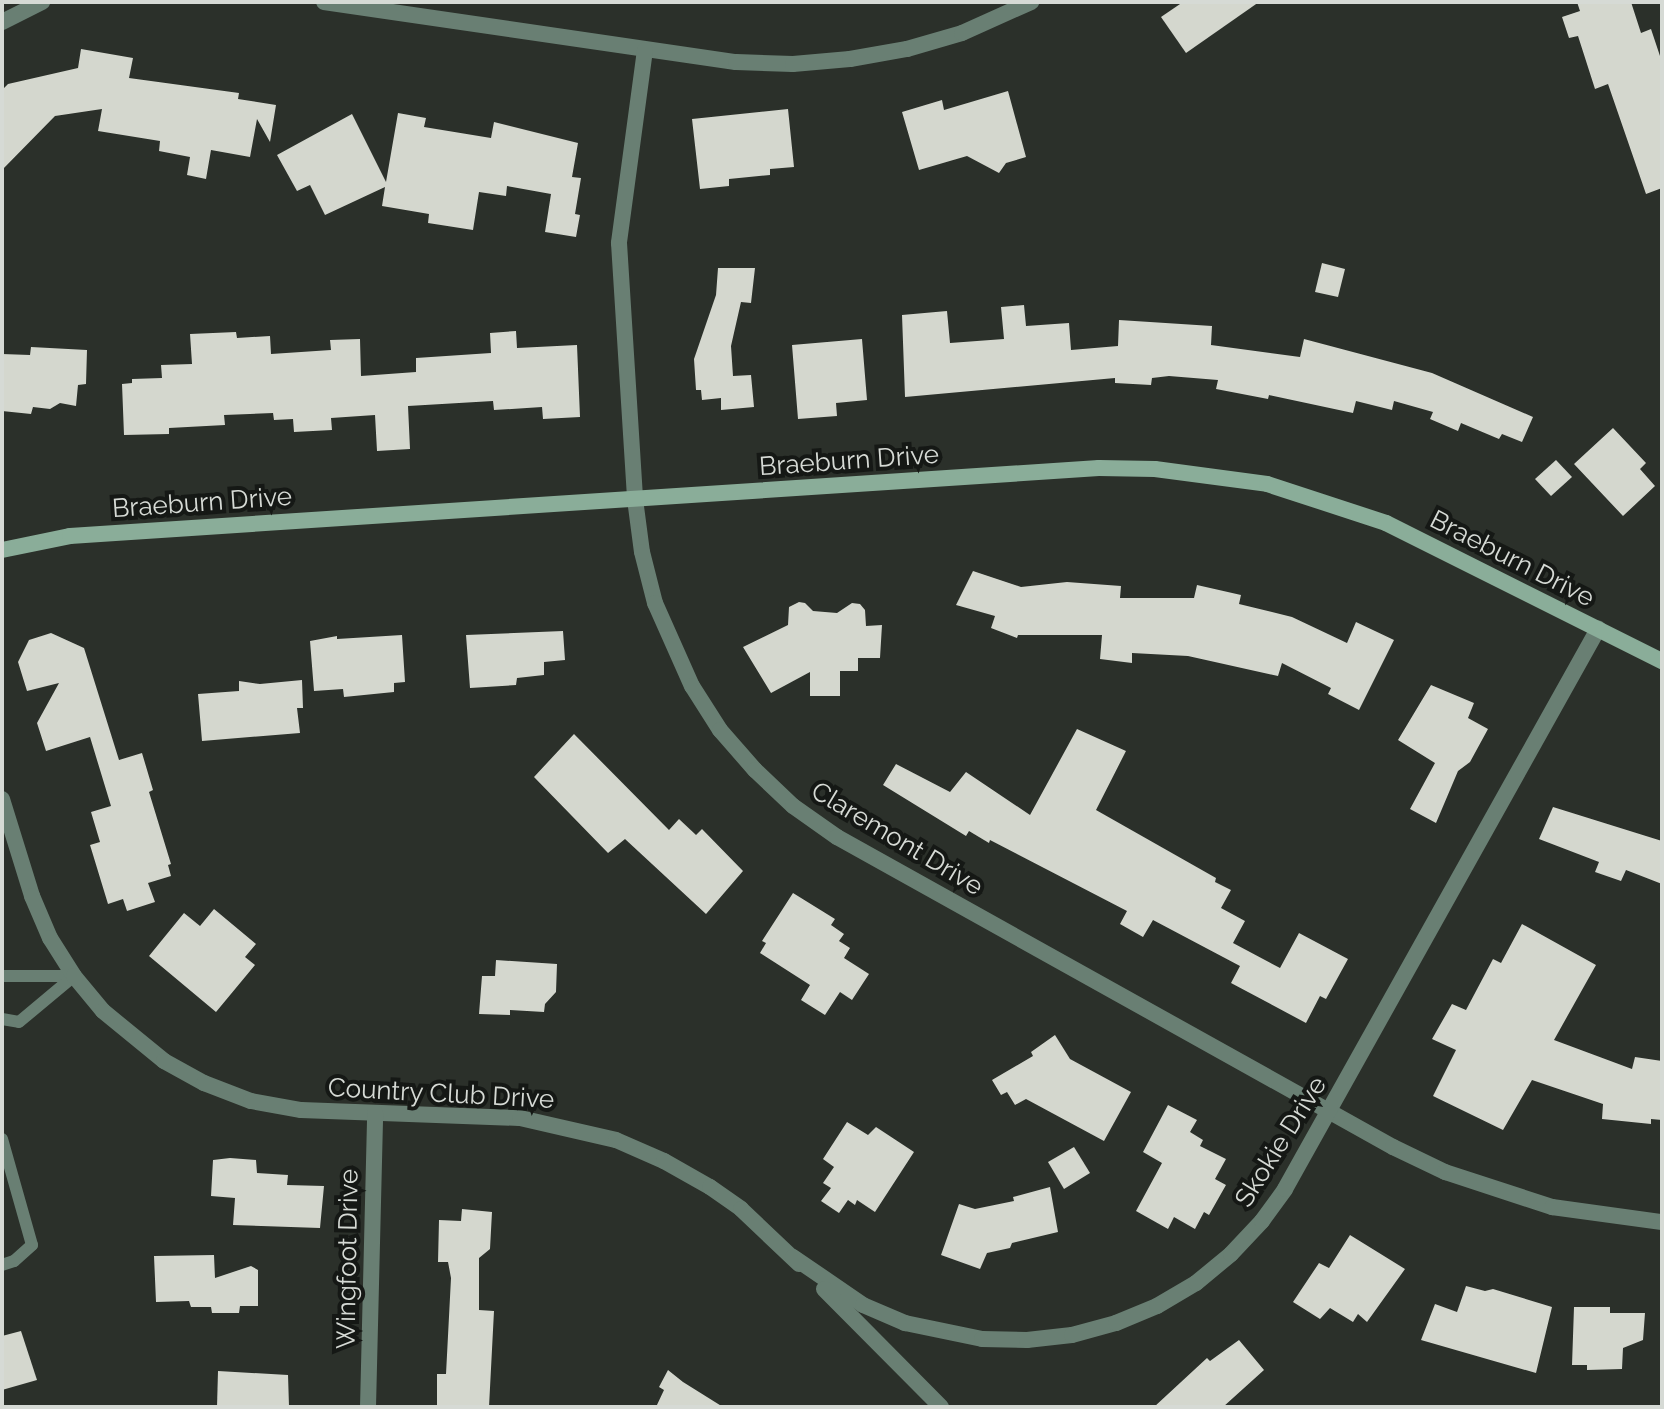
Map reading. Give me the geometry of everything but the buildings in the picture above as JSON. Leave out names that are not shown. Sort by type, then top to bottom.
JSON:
[{"type":"street","points":[[2,22],[42,2]]},
{"type":"street","points":[[324,2],[645,50],[736,62],[793,64],[850,59],[907,49],[962,33],[1031,2]]},
{"type":"street","name":"Claremont Drive","points":[[645,50],[619,243],[635,499],[642,552],[655,603],[692,686],[720,730],[755,770],[793,806],[837,837],[1329,1112],[1445,1172],[1498,1192],[1607,1218],[1662,1222]]},
{"type":"street","name":"Braeburn Drive","points":[[2,550],[70,536],[1099,468],[1212,474],[1322,499],[1386,523],[1662,661]]},
{"type":"street","name":"Skokie Drive","points":[[793,1257],[863,1305],[943,1333],[1027,1340],[1072,1335],[1116,1323],[1157,1306],[1196,1283],[1231,1254],[1262,1221],[1285,1189],[1598,629]]},
{"type":"street","name":"Country Club Drive","points":[[2,799],[32,896],[50,938],[74,976],[103,1011],[136,1042],[204,1083],[251,1101],[301,1110],[520,1118],[616,1140],[664,1161],[710,1187],[793,1257],[941,1407]]},
{"type":"street","name":"Wingfoot Drive","points":[[368,1407],[375,1113]]},
{"type":"lane","points":[[2,976],[74,976]]},
{"type":"lane","points":[[2,1019],[19,1022],[74,976]]},
{"type":"lane","points":[[2,1139],[32,1245],[14,1261],[2,1265]]}]
